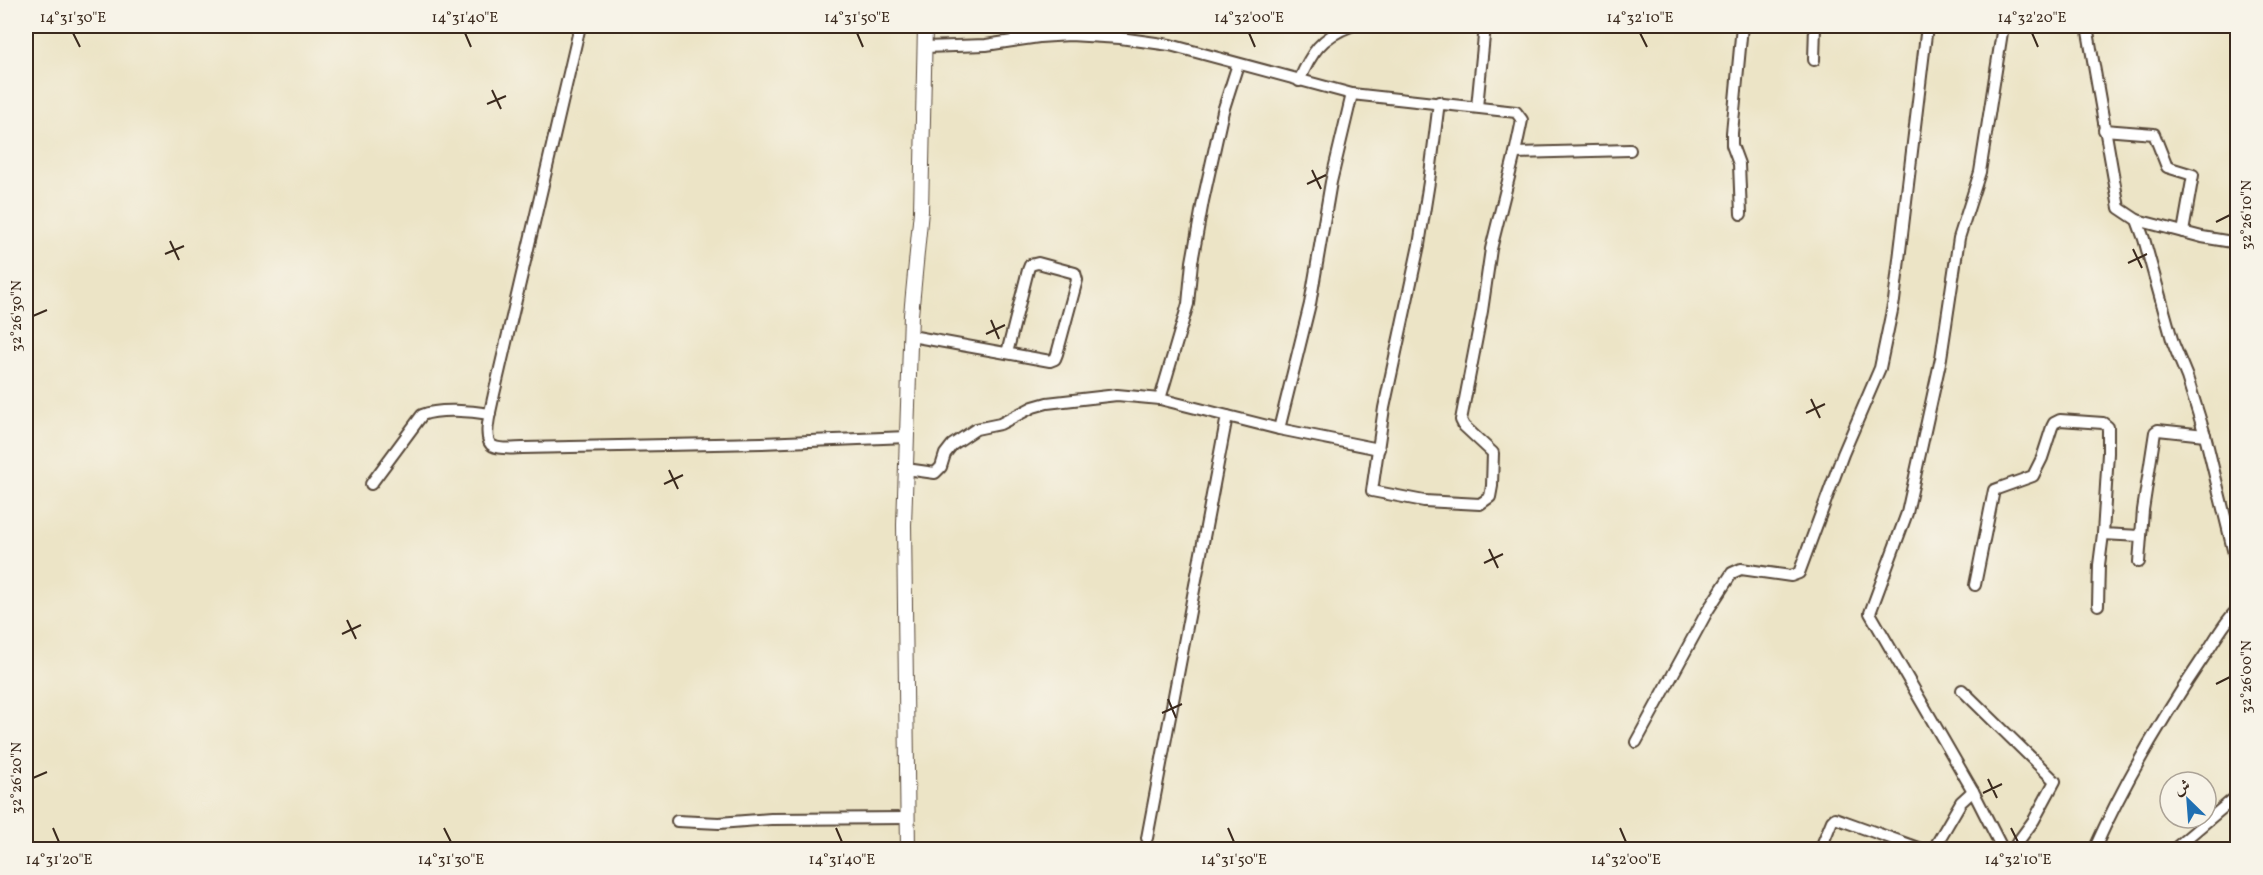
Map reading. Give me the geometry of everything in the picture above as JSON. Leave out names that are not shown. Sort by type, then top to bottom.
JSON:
[{"type":"street","points":[[580,26],[490,414],[487,435],[490,444],[494,447],[750,444],[907,437]]},
{"type":"street","points":[[908,849],[905,677],[906,469],[910,336],[921,211],[925,26]]},
{"type":"street","points":[[1299,81],[1308,58],[1316,48],[1341,29],[1351,26]]},
{"type":"street","points":[[1478,107],[1485,26]]},
{"type":"street","points":[[1741,214],[1739,164],[1732,145],[1742,26]]},
{"type":"street","points":[[1814,60],[1815,26]]},
{"type":"street","points":[[1636,742],[1708,609],[1732,573],[1741,569],[1791,576],[1799,573],[1843,454],[1880,368],[1894,301],[1927,26]]},
{"type":"street","points":[[2003,26],[1980,172],[1959,238],[1941,358],[1909,502],[1892,557],[1870,613],[1973,791],[2003,849]]},
{"type":"street","points":[[2087,26],[2119,209],[2137,220],[2238,243]]},
{"type":"street","points":[[924,47],[986,45],[1039,37],[1120,38],[1170,45],[1352,94],[1439,102],[1516,111],[1521,116],[1515,153],[1491,249],[1482,311],[1461,420],[1464,426],[1493,453],[1490,497],[1480,504],[1424,501],[1372,491],[1384,408],[1419,245],[1439,102]]},
{"type":"street","points":[[1160,399],[1188,304],[1192,262],[1203,201],[1223,111],[1238,64]]},
{"type":"street","points":[[1279,429],[1310,304],[1331,182],[1352,94]]},
{"type":"street","points":[[2104,130],[2154,134],[2167,167],[2193,175],[2183,232]]},
{"type":"street","points":[[1515,153],[1630,150]]},
{"type":"street","points":[[2137,220],[2173,343],[2205,435],[2238,570]]},
{"type":"street","points":[[910,336],[1007,354],[1050,361],[1055,359],[1077,280],[1076,273],[1038,263],[1030,265],[1007,354]]},
{"type":"street","points":[[906,469],[935,473],[941,467],[945,454],[952,445],[968,432],[1000,424],[1033,407],[1047,403],[1117,395],[1160,399],[1279,429],[1379,449]]},
{"type":"street","points":[[371,484],[422,415],[431,412],[490,414]]},
{"type":"street","points":[[1147,838],[1227,416]]},
{"type":"street","points":[[1975,585],[1994,490],[2033,476],[2054,423],[2060,420],[2103,423],[2108,426],[2108,453],[2098,605]]},
{"type":"street","points":[[2139,562],[2140,536],[2155,432],[2158,430],[2205,435]]},
{"type":"street","points":[[2103,534],[2140,536]]},
{"type":"street","points":[[2094,849],[2124,789],[2169,712],[2194,671],[2238,609]]},
{"type":"street","points":[[1962,690],[2055,781],[2034,820],[2012,849]]},
{"type":"street","points":[[1933,849],[1960,802],[1973,791]]},
{"type":"street","points":[[2173,849],[2238,795]]},
{"type":"street","points":[[677,821],[719,823],[771,819],[908,818]]},
{"type":"street","points":[[1820,849],[1835,818],[1924,849]]}]
